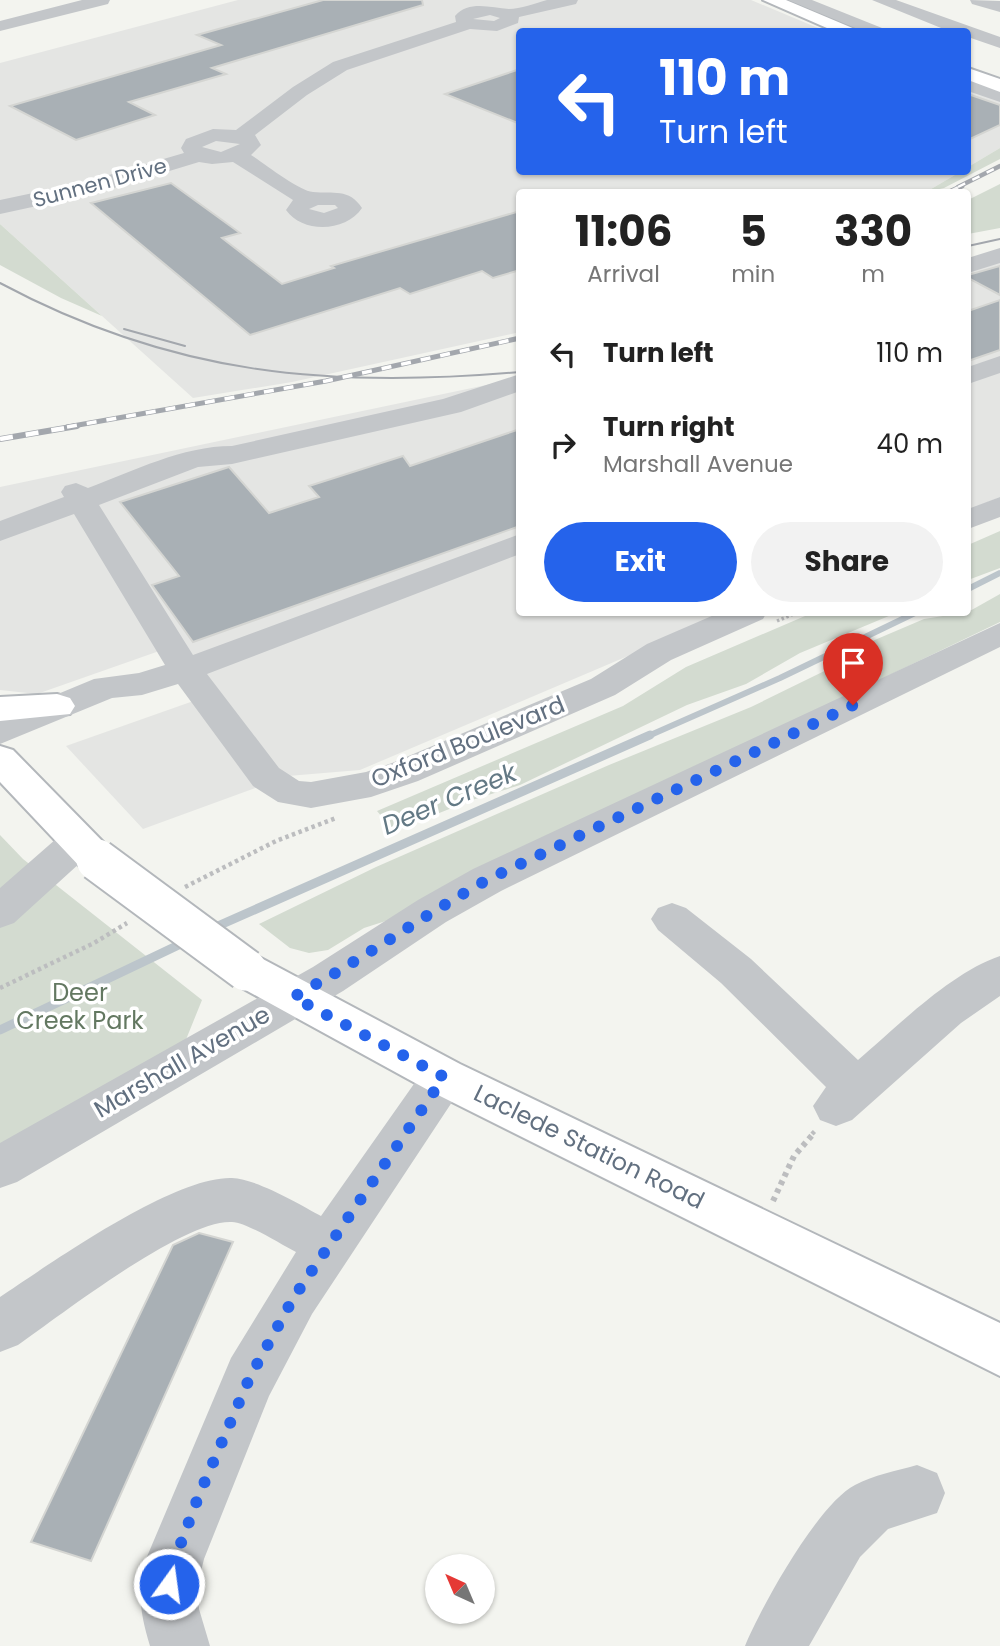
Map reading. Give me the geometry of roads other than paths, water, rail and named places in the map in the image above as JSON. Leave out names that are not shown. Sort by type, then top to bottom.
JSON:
[{"type":"main road","points":[[771,0],[843,28]]},
{"type":"main road","points":[[971,75],[1000,86]]},
{"type":"main road","points":[[0,709],[57,706]]},
{"type":"main road","name":"Laclede Station Road","points":[[0,760],[88,851],[246,970],[444,1077],[1000,1350]]},
{"type":"street","points":[[0,26],[102,0]]},
{"type":"street","points":[[505,19],[570,0]]},
{"type":"street","points":[[796,0],[872,28]]},
{"type":"street","points":[[880,0],[958,28]]},
{"type":"street","points":[[978,0],[1000,7]]},
{"type":"street","points":[[308,200],[238,146],[300,91],[340,66],[470,24],[463,17],[474,12],[495,10],[516,28]]},
{"type":"street","points":[[809,15],[821,28]]},
{"type":"street","points":[[971,33],[1000,43]]},
{"type":"street","points":[[971,63],[1000,74]]},
{"type":"street","points":[[971,85],[1000,96]]},
{"type":"street","name":"Sunnen Drive","points":[[0,207],[89,188],[199,155],[191,148],[201,138],[220,134],[238,146]]},
{"type":"street","points":[[971,265],[1000,255]]},
{"type":"street","points":[[971,375],[1000,364]]},
{"type":"street","points":[[0,532],[79,497],[199,458],[232,455],[451,406],[516,383]]},
{"type":"street","name":"Oxford Boulevard","points":[[79,497],[185,670],[266,777],[292,793],[311,795],[371,784],[405,772],[603,687],[659,652],[742,616]]},
{"type":"street","points":[[971,519],[1000,506]]},
{"type":"street","points":[[0,732],[106,687],[142,684],[185,670],[516,545]]},
{"type":"street","name":"Marshall Avenue","points":[[0,1167],[328,979],[432,911],[487,880],[1000,634]]},
{"type":"street","points":[[0,751],[114,705],[142,684]]},
{"type":"street","points":[[0,912],[88,851]]},
{"type":"street","points":[[672,919],[736,971],[846,1096],[946,1011],[1000,973]]},
{"type":"street","points":[[180,1646],[169,1608],[169,1584],[175,1559],[199,1495],[250,1377],[294,1297],[444,1077]]},
{"type":"street","points":[[0,1327],[97,1262],[193,1206],[234,1200],[329,1244]]},
{"type":"street","points":[[775,1646],[840,1538],[872,1506],[917,1493]]},
{"type":"waterway","name":"Deer Creek","points":[[971,588],[1000,573]]},
{"type":"waterway","name":"Deer Creek","points":[[646,737],[780,678],[909,616]]},
{"type":"waterway","name":"Deer Creek","points":[[211,929],[650,735]]},
{"type":"waterway","name":"Deer Creek","points":[[0,1030],[187,941]]},
{"type":"tram line","points":[[971,245],[1000,239]]},
{"type":"tram line","points":[[0,283],[64,314],[127,338],[190,356],[253,368],[317,376],[382,378],[516,372]]},
{"type":"tram line","points":[[124,329],[185,346]]},
{"type":"railway","points":[[958,187],[1000,166]]},
{"type":"railway","points":[[956,189],[962,186]]},
{"type":"railway","points":[[67,427],[326,381],[516,339]]},
{"type":"railway","points":[[0,439],[77,426]]},
{"type":"park label","name":"Deer Creek Park","points":[[80,1007]]}]
